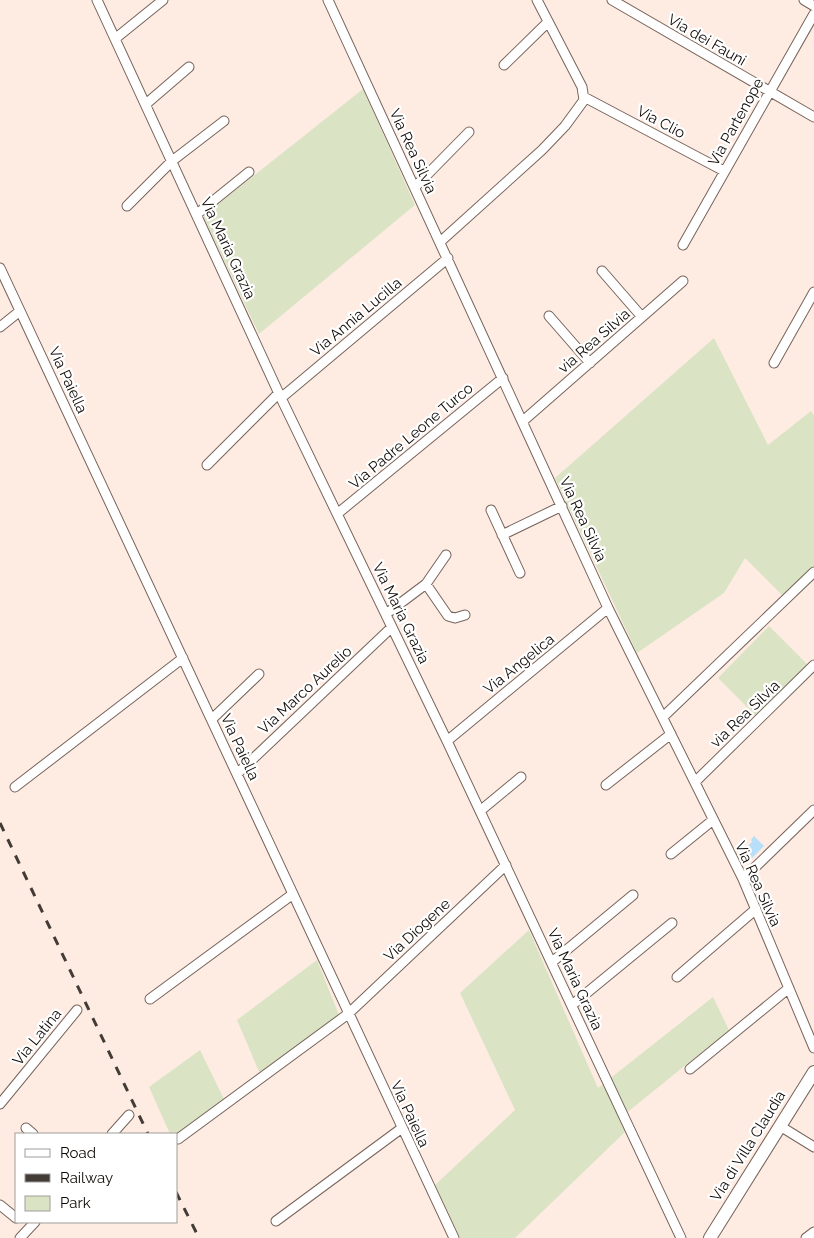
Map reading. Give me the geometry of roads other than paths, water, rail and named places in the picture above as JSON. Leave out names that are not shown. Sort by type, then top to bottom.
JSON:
[{"type":"street","name":"Via Maria Grazia","points":[[97,0],[280,395],[506,865],[681,1238]]},
{"type":"street","points":[[116,38],[163,0]]},
{"type":"street","name":"Via Rea Silvia","points":[[328,0],[608,608],[743,879],[814,1048]]},
{"type":"street","points":[[440,242],[549,144],[580,107],[584,97],[582,87],[537,0]]},
{"type":"street","name":"Via dei Fauni","points":[[612,0],[814,117]]},
{"type":"street","points":[[804,0],[814,6]]},
{"type":"street","name":"Via Partenope","points":[[683,245],[768,92],[814,14]]},
{"type":"street","points":[[504,65],[548,22]]},
{"type":"street","points":[[146,104],[189,67]]},
{"type":"street","name":"Via Clio","points":[[584,97],[724,172]]},
{"type":"street","points":[[127,206],[172,160],[224,121]]},
{"type":"street","points":[[415,187],[469,132]]},
{"type":"street","points":[[197,214],[249,172]]},
{"type":"street","name":"Via Annia Lucilla","points":[[207,465],[280,395],[448,258]]},
{"type":"street","name":"Via Paiella","points":[[0,268],[454,1238]]},
{"type":"street","points":[[602,271],[642,317]]},
{"type":"street","name":"via Rea Silvia","points":[[523,421],[683,281]]},
{"type":"street","points":[[774,363],[814,292]]},
{"type":"street","points":[[0,327],[20,312]]},
{"type":"street","points":[[549,316],[590,363]]},
{"type":"street","name":"Via Padre Leone Turco","points":[[338,514],[503,378]]},
{"type":"street","points":[[502,535],[562,506]]},
{"type":"street","points":[[491,510],[520,573]]},
{"type":"street","points":[[386,614],[426,584],[446,555]]},
{"type":"street","points":[[663,717],[814,572]]},
{"type":"street","points":[[426,584],[448,616],[455,618],[465,615]]},
{"type":"street","name":"Via Angelica","points":[[447,741],[608,608]]},
{"type":"street","name":"Via Marco Aurelio","points":[[238,773],[392,627]]},
{"type":"street","points":[[15,786],[183,658]]},
{"type":"street","name":"via Rea Silvia","points":[[695,782],[814,665]]},
{"type":"street","points":[[212,719],[259,674]]},
{"type":"street","points":[[606,785],[671,734]]},
{"type":"street","points":[[480,811],[521,778]]},
{"type":"street","name":"via Rea Silvia","points":[[743,879],[814,810]]},
{"type":"street","points":[[671,854],[713,820]]},
{"type":"street","name":"Via Diogene","points":[[178,1139],[348,1014],[506,865]]},
{"type":"street","points":[[150,999],[293,894]]},
{"type":"street","points":[[552,962],[633,895]]},
{"type":"street","name":"via Rea Silvia","points":[[677,977],[756,909]]},
{"type":"street","points":[[572,1005],[672,923]]},
{"type":"street","points":[[690,1069],[789,988]]},
{"type":"street","name":"Via Latina","points":[[0,1104],[77,1010]]},
{"type":"street","name":"Via di Villa Claudia","points":[[710,1238],[814,1072]]},
{"type":"street","points":[[113,1133],[129,1115]]},
{"type":"street","points":[[780,1126],[814,1147]]},
{"type":"street","points":[[276,1221],[402,1128]]},
{"type":"street","points":[[0,1205],[15,1217]]},
{"type":"street","points":[[20,1238],[32,1225]]},
{"type":"street","points":[[806,1238],[814,1232]]},
{"type":"water","points":[[754,836],[764,846],[751,859],[743,851],[752,842],[751,840]]},
{"type":"railway","points":[[0,823],[148,1133]]},
{"type":"railway","points":[[178,1196],[199,1238]]}]
